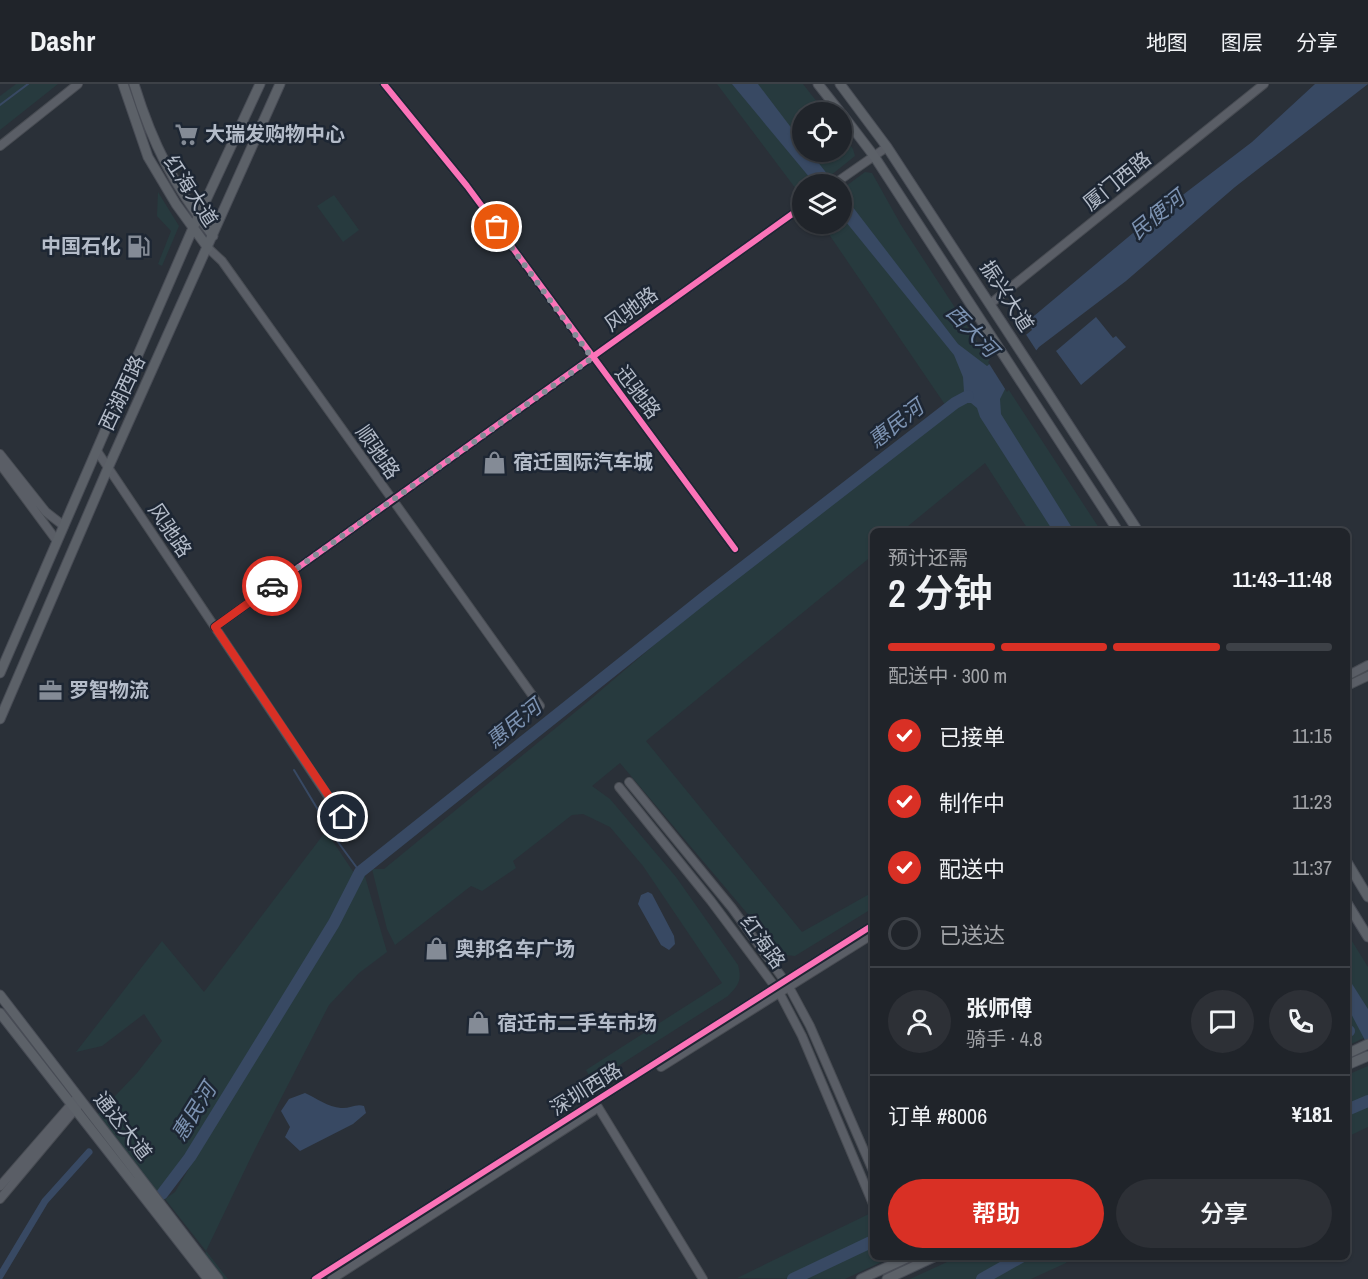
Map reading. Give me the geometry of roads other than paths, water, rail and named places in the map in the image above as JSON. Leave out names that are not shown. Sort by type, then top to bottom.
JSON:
[{"type":"main road","name":"红海大道","points":[[123,84],[148,157],[208,248]]},
{"type":"main road","name":"红海大道","points":[[134,84],[156,149],[213,236]]},
{"type":"main road","name":"西湖西路","points":[[0,673],[193,228],[260,84]]},
{"type":"main road","name":"西湖西路","points":[[0,719],[108,468],[280,84]]},
{"type":"main road","name":"振兴大道","points":[[818,84],[832,102]]},
{"type":"main road","name":"振兴大道","points":[[840,84],[887,147],[1136,528]]},
{"type":"main road","name":"振兴大道","points":[[852,127],[874,156],[1116,528]]},
{"type":"main road","points":[[1350,867],[1368,897]]},
{"type":"main road","points":[[1350,908],[1368,936]]},
{"type":"main road","name":"通达大道","points":[[0,995],[208,1279]]},
{"type":"main road","name":"通达大道","points":[[0,1013],[77,1103],[218,1279]]},
{"type":"main road","points":[[1350,1053],[1367,1045]]},
{"type":"main road","points":[[1350,1064],[1368,1056]]},
{"type":"main road","points":[[861,1279],[895,1260]]},
{"type":"main road","points":[[887,1279],[928,1260]]},
{"type":"street","points":[[0,140],[70,84]]},
{"type":"street","points":[[0,146],[78,84]]},
{"type":"street","name":"迅驰路","points":[[384,84],[467,186],[735,549]]},
{"type":"street","name":"厦门西路","points":[[990,304],[1264,84]]},
{"type":"street","points":[[849,174],[887,147]]},
{"type":"street","name":"风驰路","points":[[215,627],[792,214]]},
{"type":"street","name":"顺驰路","points":[[208,248],[222,261],[540,706]]},
{"type":"street","name":"风驰路","points":[[97,451],[354,835]]},
{"type":"street","points":[[0,454],[46,512],[64,525]]},
{"type":"street","points":[[0,464],[57,541]]},
{"type":"street","points":[[1350,674],[1368,665]]},
{"type":"street","points":[[1350,684],[1368,675]]},
{"type":"street","name":"红海路","points":[[629,782],[711,881],[787,983],[810,1026],[870,1164]]},
{"type":"street","name":"红海路","points":[[620,787],[711,901],[777,989],[802,1036],[870,1197]]},
{"type":"street","name":"深圳西路","points":[[787,983],[870,927]]},
{"type":"street","name":"深圳西路","points":[[315,1279],[777,989],[870,936]]},
{"type":"street","name":"深圳西路","points":[[332,1279],[777,989]]},
{"type":"street","points":[[0,1186],[77,1103]]},
{"type":"street","points":[[0,1199],[77,1103]]},
{"type":"street","points":[[598,1107],[703,1279]]},
{"type":"water","points":[[732,84],[758,84],[792,129],[792,156]]},
{"type":"water","name":"民便河","points":[[1315,84],[1368,84],[1235,187],[1126,281],[1039,347],[1005,389],[1000,399],[1001,414],[1072,528],[1051,528],[980,417],[977,408],[971,403],[955,403],[964,392],[963,377],[954,355],[852,229],[852,206],[958,344],[987,366],[1032,330],[1028,321],[1133,233],[1252,142]]},
{"type":"water","points":[[797,162],[818,162],[827,174],[807,174]]},
{"type":"water","points":[[1096,317],[1113,338],[1116,336],[1126,347],[1081,385],[1056,351]]},
{"type":"water","points":[[648,892],[652,894],[674,936],[675,944],[669,950],[661,945],[638,904],[641,895]]},
{"type":"water","points":[[1350,981],[1368,1009],[1368,1046],[1350,1012]]},
{"type":"water","points":[[305,1093],[336,1107],[364,1106],[366,1113],[353,1124],[300,1151],[285,1137],[290,1127],[281,1111],[289,1099]]},
{"type":"waterway","points":[[0,105],[28,84]]},
{"type":"waterway","name":"惠民河","points":[[162,1194],[190,1157],[334,923],[360,872],[706,596],[955,403],[968,396]]},
{"type":"waterway","points":[[294,770],[335,838],[360,872]]},
{"type":"waterway","points":[[1350,1109],[1368,1101]]},
{"type":"waterway","points":[[0,1276],[45,1201],[89,1152]]},
{"type":"waterway","points":[[793,1279],[870,1242]]},
{"type":"waterway","points":[[982,1279],[1016,1260]]},
{"type":"place","name":"大瑞发购物中心","points":[[187,134]]},
{"type":"place","name":"中国石化","points":[[139,246]]},
{"type":"place","name":"宿迁国际汽车城","points":[[495,462]]},
{"type":"place","name":"罗智物流","points":[[51,690]]},
{"type":"place","name":"奥邦名车广场","points":[[437,949]]},
{"type":"place","name":"宿迁市二手车市场","points":[[479,1023]]},
{"type":"water label","name":"西大河","points":[[972,331]]}]
